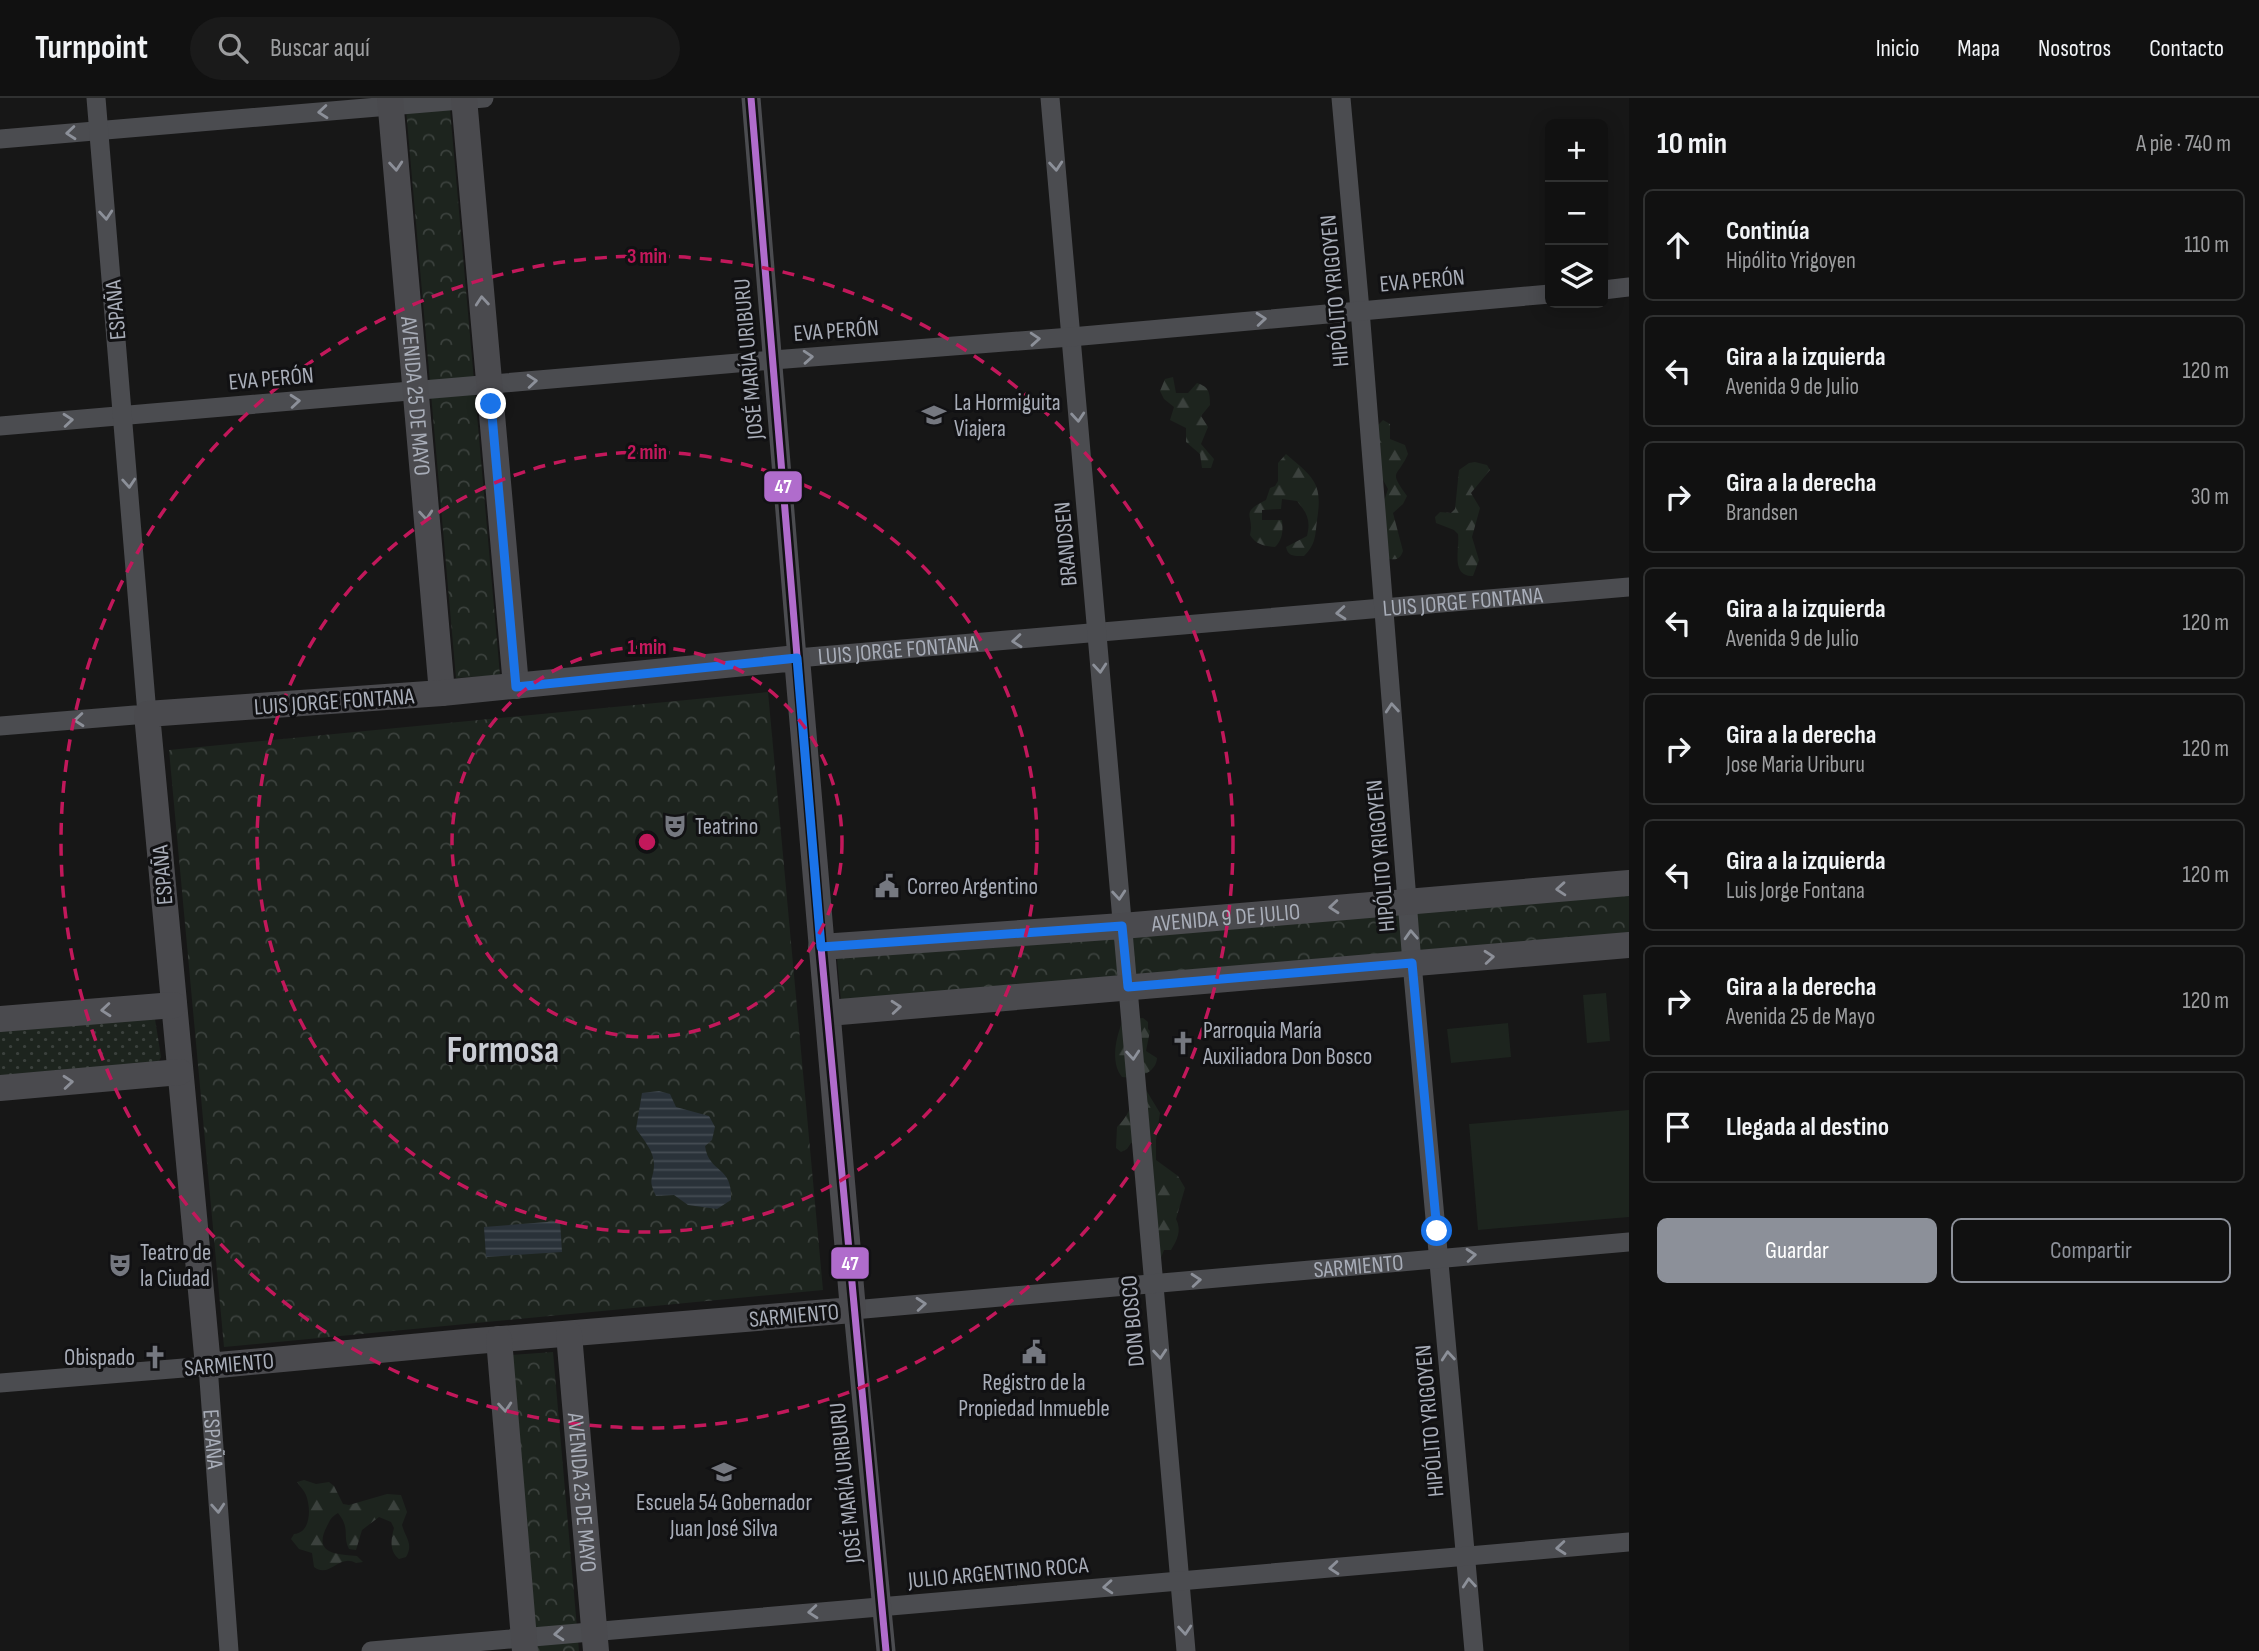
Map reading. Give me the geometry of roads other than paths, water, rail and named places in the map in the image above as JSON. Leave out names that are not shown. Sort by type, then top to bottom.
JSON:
[{"type":"main road","points":[[471,99],[489,385],[516,687]]},
{"type":"main road","name":"AVENIDA 25 DE MAYO","points":[[390,102],[442,693]]},
{"type":"main road","points":[[797,658],[853,1310]]},
{"type":"main road","name":"LUIS JORGE FONTANA","points":[[147,714],[516,687],[797,658]]},
{"type":"main road","name":"ESPAÑA","points":[[147,714],[208,1366]]},
{"type":"main road","name":"AVENIDA 9 DE JULIO","points":[[821,947],[1122,926],[1629,883]]},
{"type":"main road","points":[[828,1013],[1629,945]]},
{"type":"main road","points":[[0,1019],[174,1005]]},
{"type":"main road","points":[[0,1088],[180,1073]]},
{"type":"main road","name":"SARMIENTO","points":[[208,1366],[853,1310]]},
{"type":"main road","name":"AVENIDA 25 DE MAYO","points":[[569,1334],[595,1641]]},
{"type":"main road","points":[[499,1339],[525,1644]]},
{"type":"street","name":"ESPAÑA","points":[[96,98],[147,714]]},
{"type":"street","name":"JOSÉ MARÍA URIBURU","points":[[751,98],[797,658]]},
{"type":"street","name":"BRANDSEN","points":[[1050,98],[1128,987]]},
{"type":"street","name":"HIPÓLITO YRIGOYEN","points":[[1341,98],[1409,900],[1412,963],[1474,1651]]},
{"type":"street","points":[[0,139],[390,102],[471,99]]},
{"type":"street","points":[[1608,290],[1629,288]]},
{"type":"street","name":"EVA PERÓN","points":[[0,426],[1071,337],[1545,294]]},
{"type":"street","name":"LUIS JORGE FONTANA","points":[[797,658],[1629,587]]},
{"type":"street","name":"LUIS JORGE FONTANA","points":[[0,726],[147,714]]},
{"type":"street","name":"DON BOSCO","points":[[1128,987],[1186,1651]]},
{"type":"street","name":"SARMIENTO","points":[[853,1310],[1629,1242]]},
{"type":"street","name":"JOSÉ MARÍA URIBURU","points":[[853,1310],[886,1651]]},
{"type":"street","name":"ESPAÑA","points":[[208,1366],[229,1651]]},
{"type":"street","name":"SARMIENTO","points":[[0,1383],[208,1366]]},
{"type":"street","name":"JULIO ARGENTINO ROCA","points":[[371,1651],[595,1641],[881,1606],[1629,1542]]},
{"type":"place","name":"La Hormiguita Viajera","points":[[934,415]]},
{"type":"place","name":"Teatrino","points":[[675,826]]},
{"type":"place","name":"Correo Argentino","points":[[887,886]]},
{"type":"place","name":"Parroquia María Auxiliadora Don Bosco","points":[[1183,1043]]},
{"type":"place","name":"Teatro de la Ciudad","points":[[120,1265]]},
{"type":"place","name":"Registro de la Propiedad Inmueble","points":[[1034,1352]]},
{"type":"place","name":"Obispado","points":[[155,1357]]},
{"type":"place","name":"Escuela 54 Gobernador Juan José Silva","points":[[724,1472]]},
{"type":"district","name":"Formosa","points":[[503,1049]]}]
